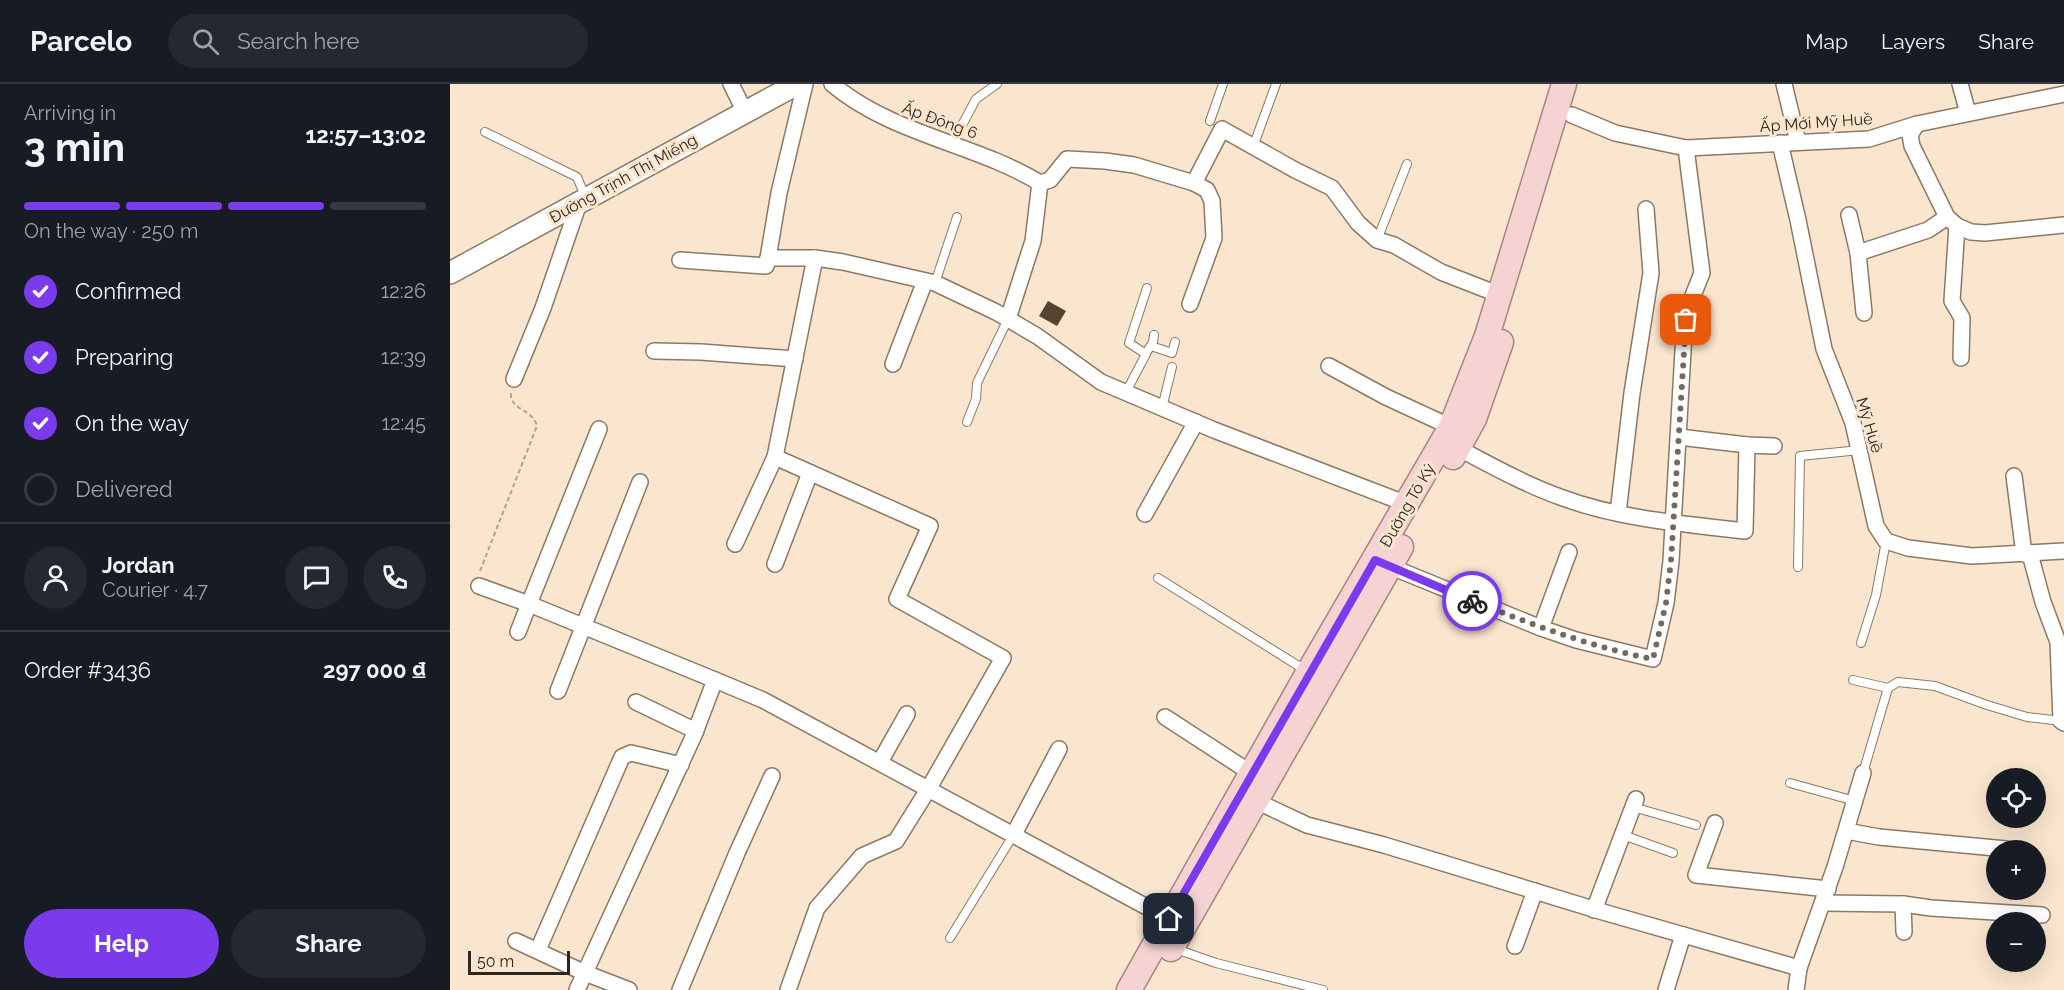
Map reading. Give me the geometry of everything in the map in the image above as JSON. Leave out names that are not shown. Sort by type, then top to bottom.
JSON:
[{"type":"main road","name":"Đường Trịnh Thị Miếng","points":[[450,273],[797,84]]},
{"type":"main road","name":"Đường Tô Ký","points":[[1455,437],[1474,419],[1489,380],[1572,115],[1564,85]]},
{"type":"main road","name":"Đường Tô Ký","points":[[1148,990],[1256,801],[1382,563],[1455,437],[1564,85]]},
{"type":"main road","name":"Đường Tô Ký","points":[[1129,990],[1308,673],[1382,563]]},
{"type":"street","points":[[730,84],[745,112]]},
{"type":"street","points":[[680,260],[766,266],[779,193],[805,84]]},
{"type":"street","name":"Ấp Đông 6","points":[[832,84],[851,100],[889,120],[1009,165],[1040,183]]},
{"type":"street","points":[[1784,84],[1798,142]]},
{"type":"street","points":[[1960,84],[1968,113]]},
{"type":"street","name":"Ấp Mới Mỹ Huề","points":[[1572,115],[1615,133],[1686,148],[1869,139],[1917,124],[2064,94]]},
{"type":"street","points":[[1917,124],[1910,135],[1912,146],[1952,221],[1952,301],[1962,318],[1961,358]]},
{"type":"street","points":[[1194,183],[1216,125],[1332,188],[1358,223],[1377,240],[1394,245],[1441,272],[1500,295]]},
{"type":"street","name":"Mỹ Huề","points":[[1780,143],[1824,349],[1853,423],[1876,526],[1886,541]]},
{"type":"street","points":[[1382,563],[1541,628],[1576,640],[1653,659],[1666,603],[1674,522],[1684,333],[1688,308],[1702,273],[1686,148]]},
{"type":"street","points":[[1008,319],[1033,241],[1040,183],[1050,180],[1067,159],[1134,165],[1194,183],[1207,190],[1212,201],[1214,238],[1190,304]]},
{"type":"street","points":[[514,379],[543,308],[582,200]]},
{"type":"street","points":[[1618,513],[1642,317],[1651,273],[1646,209]]},
{"type":"street","points":[[1849,215],[1858,253],[1864,313]]},
{"type":"street","points":[[1952,221],[1971,232],[1985,233],[2064,225]]},
{"type":"street","points":[[1858,253],[1952,221]]},
{"type":"street","points":[[768,258],[815,258],[843,262],[930,282],[1008,319],[1037,336],[1101,382],[1196,422],[1415,506]]},
{"type":"street","points":[[735,544],[775,457],[815,258]]},
{"type":"street","points":[[893,364],[930,282]]},
{"type":"street","points":[[654,351],[700,352],[795,360]]},
{"type":"street","points":[[1329,366],[1455,437],[1515,478],[1563,499],[1618,513],[1745,531],[1747,445]]},
{"type":"street","points":[[1145,514],[1196,422]]},
{"type":"street","points":[[518,632],[599,429]]},
{"type":"street","points":[[1679,437],[1774,446]]},
{"type":"street","points":[[775,457],[930,526],[897,599],[1003,658],[896,841],[862,856],[817,908],[788,990]]},
{"type":"street","points":[[776,564],[810,473]]},
{"type":"street","points":[[2014,476],[2027,554],[2058,642],[2063,722]]},
{"type":"street","points":[[558,691],[640,482]]},
{"type":"street","points":[[1886,541],[1908,548],[1972,556],[2064,551]]},
{"type":"street","points":[[1541,628],[1569,552]]},
{"type":"street","points":[[479,586],[529,604],[763,700],[1169,919]]},
{"type":"street","points":[[577,990],[681,765],[715,680]]},
{"type":"street","points":[[636,702],[696,731]]},
{"type":"street","points":[[880,762],[907,714]]},
{"type":"street","points":[[1165,717],[1251,773]]},
{"type":"street","points":[[1014,834],[1059,749]]},
{"type":"street","points":[[538,950],[622,757],[631,753],[681,765]]},
{"type":"street","points":[[1796,990],[1799,968],[1826,896],[1863,773]]},
{"type":"street","points":[[680,990],[772,776]]},
{"type":"street","points":[[1256,801],[1307,825],[1384,844],[1594,910],[1799,968]]},
{"type":"street","points":[[1594,910],[1634,803]]},
{"type":"street","points":[[1715,823],[1696,875],[1826,896],[1931,908],[1994,912]]},
{"type":"street","points":[[1846,831],[1879,837],[1986,847]]},
{"type":"street","points":[[1515,946],[1535,891]]},
{"type":"street","points":[[1903,904],[1904,933]]},
{"type":"street","points":[[1666,990],[1683,935]]},
{"type":"street","points":[[516,941],[585,973],[629,990]]},
{"type":"lane","points":[[952,144],[976,99],[997,84]]},
{"type":"lane","points":[[1216,125],[1223,84]]},
{"type":"lane","points":[[1253,147],[1276,84]]},
{"type":"lane","points":[[485,132],[577,177],[582,200]]},
{"type":"lane","points":[[1377,240],[1407,164]]},
{"type":"lane","points":[[930,282],[957,217]]},
{"type":"lane","points":[[1148,288],[1130,343],[1148,350],[1173,353],[1175,342]]},
{"type":"lane","points":[[966,422],[976,399],[977,382],[1008,319]]},
{"type":"lane","points":[[1126,392],[1154,335]]},
{"type":"lane","points":[[1162,408],[1172,367]]},
{"type":"lane","points":[[1798,567],[1800,456],[1860,450]]},
{"type":"lane","points":[[1861,643],[1876,595],[1886,541]]},
{"type":"lane","points":[[1158,578],[1308,673]]},
{"type":"lane","points":[[1853,680],[1888,688]]},
{"type":"lane","points":[[1863,773],[1888,688],[1898,682],[1935,686],[2027,717],[2063,722]]},
{"type":"lane","points":[[1790,783],[1855,801]]},
{"type":"lane","points":[[1634,803],[1696,825]]},
{"type":"lane","points":[[950,938],[1014,834]]},
{"type":"lane","points":[[1623,835],[1673,853]]},
{"type":"lane","points":[[1172,948],[1216,963],[1323,990]]},
{"type":"path","points":[[479,586],[479,573],[537,426],[531,414],[515,406],[510,396],[514,379]]},
{"type":"building","points":[[1048,301],[1066,311],[1057,326],[1039,316]]},
{"type":"way so far","points":[[1472,601],[1576,640],[1653,659],[1666,603],[1671,561],[1686,320]]},
{"type":"route","points":[[1169,919],[1308,673],[1375,560],[1472,601]]}]
